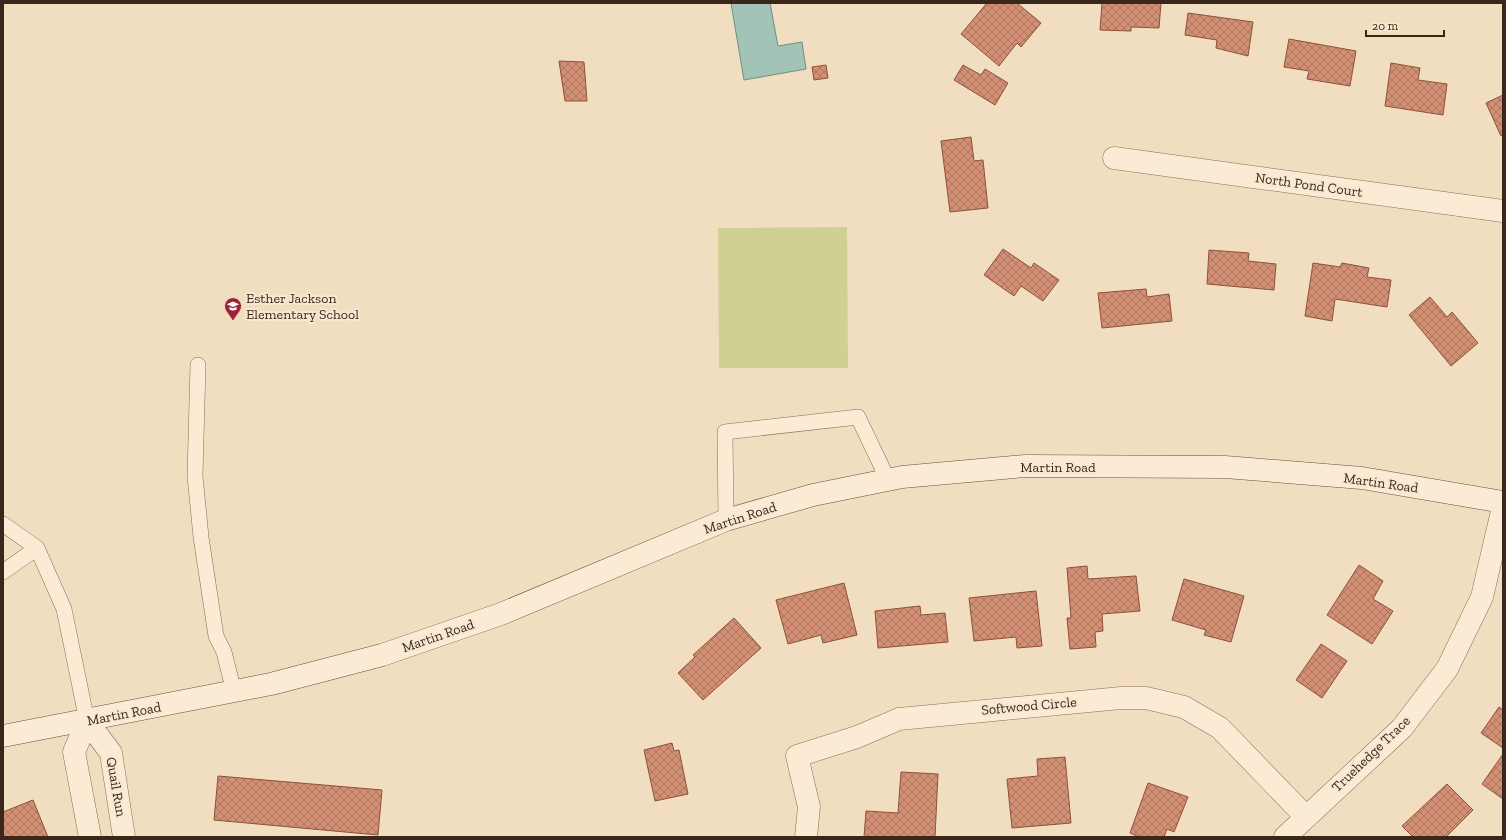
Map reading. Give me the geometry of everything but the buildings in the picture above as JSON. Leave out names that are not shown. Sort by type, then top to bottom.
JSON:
[{"type":"street","name":"North Pond Court","points":[[1114,158],[1503,211]]},
{"type":"street","name":"Martin Road","points":[[3,736],[234,692],[271,684],[382,655],[486,619],[726,520],[813,495],[902,477],[1025,466],[1225,467],[1362,478],[1503,502]]},
{"type":"street","name":"Truehedge Trace","points":[[1285,837],[1402,728],[1447,669],[1482,596],[1503,507]]},
{"type":"street","name":"Softwood Circle","points":[[806,837],[809,806],[797,756],[857,737],[899,719],[1121,698],[1146,698],[1184,707],[1220,728],[1306,817]]},
{"type":"street","points":[[87,721],[74,752],[90,837]]},
{"type":"street","name":"Quail Run","points":[[87,721],[111,754],[124,837]]},
{"type":"lane","points":[[198,365],[195,476],[200,522],[216,636],[224,652],[234,692]]},
{"type":"lane","points":[[726,520],[725,432],[858,417],[888,480]]},
{"type":"lane","points":[[3,524],[37,548],[64,609],[87,721]]},
{"type":"lane","points":[[3,572],[37,548]]},
{"type":"green space","points":[[847,227],[848,368],[719,368],[718,228]]},
{"type":"shaded area","points":[[731,3],[770,3],[778,46],[802,42],[806,69],[744,80]]},
{"type":"place","name":"Esther Jackson Elementary School","points":[[233,321]]}]
